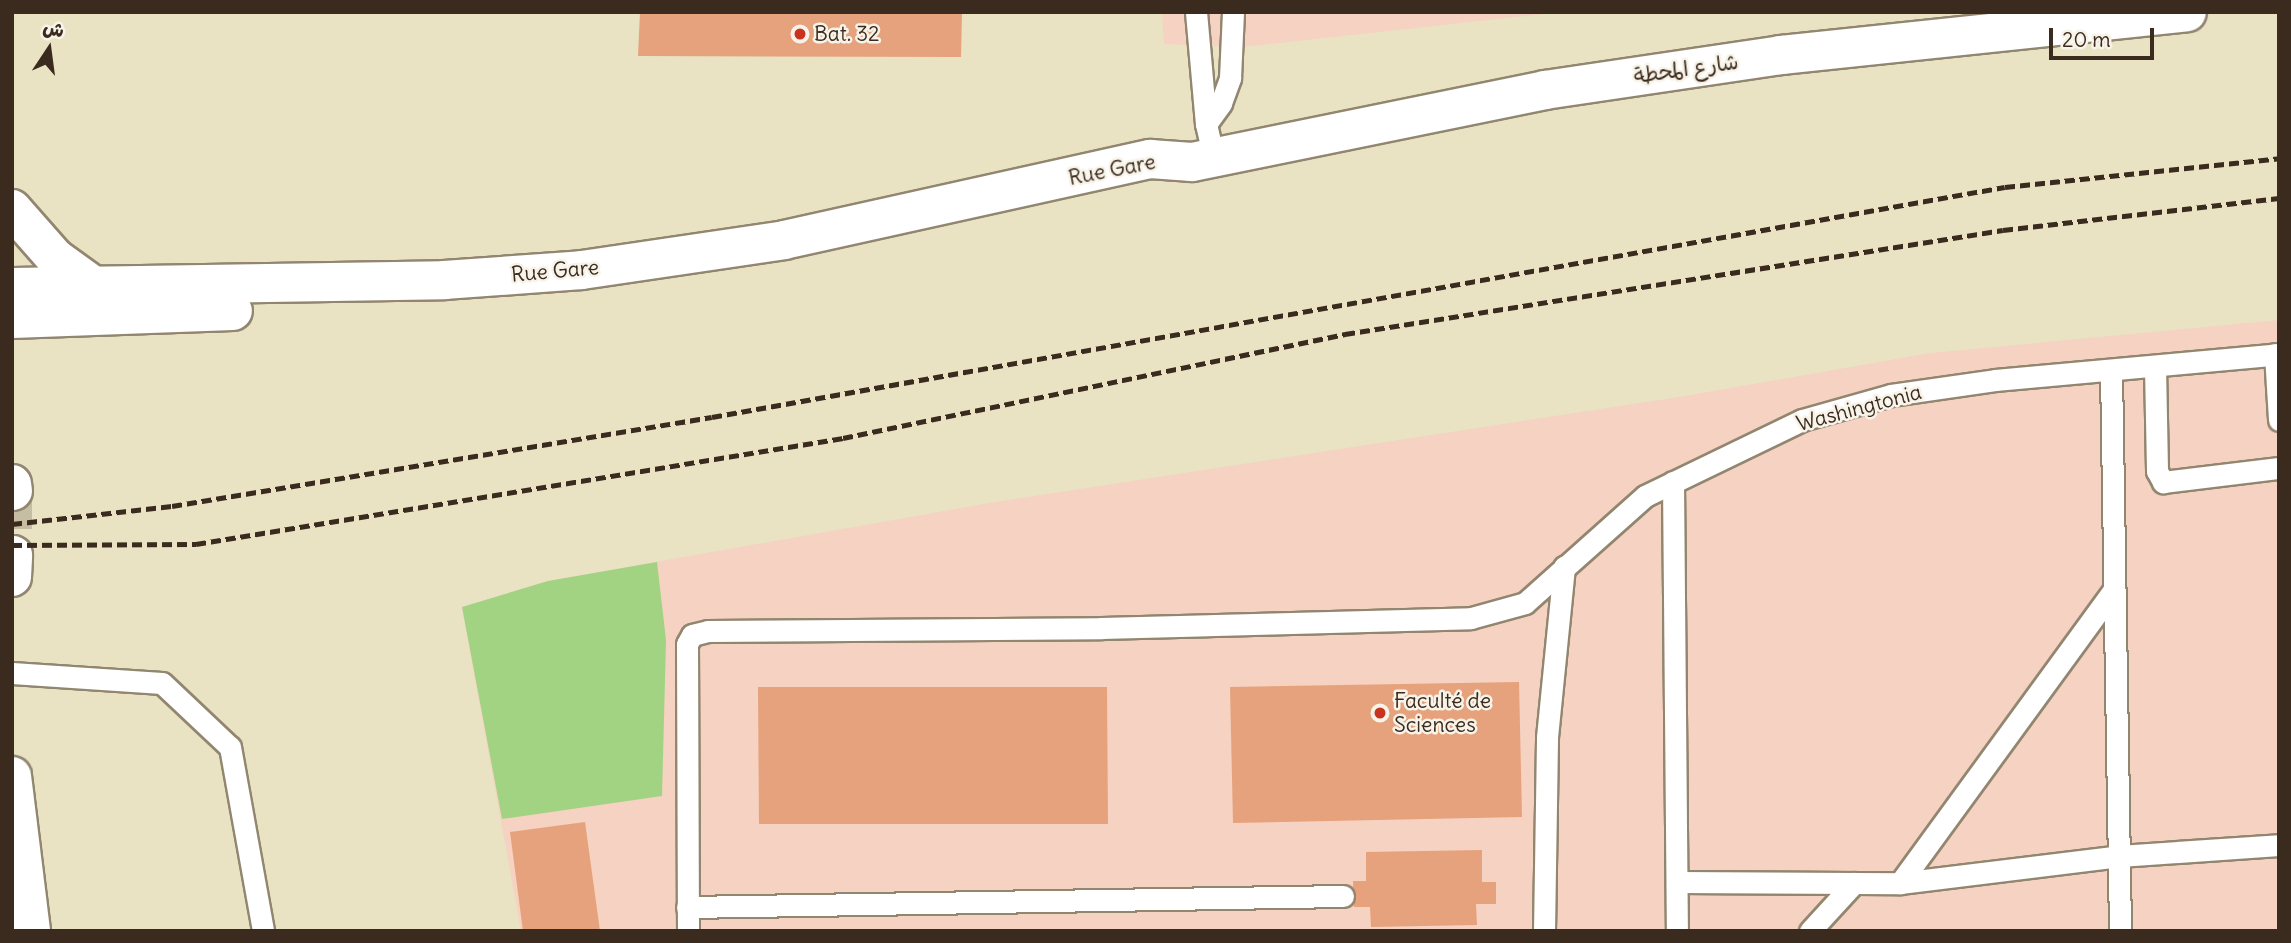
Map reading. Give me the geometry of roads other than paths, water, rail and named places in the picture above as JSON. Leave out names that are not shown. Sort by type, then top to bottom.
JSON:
[{"type":"main road","name":"شارع المحطة","points":[[1204,148],[1558,88],[1781,55],[2187,12]]},
{"type":"main road","name":"Rue Gare","points":[[12,287],[98,289],[444,280],[582,270],[784,240],[1204,148]]},
{"type":"main road","name":"Rue Gare","points":[[12,319],[590,291],[786,261],[1009,217],[1155,182],[1204,148]]},
{"type":"main road","points":[[12,209],[55,258],[98,289]]},
{"type":"main road","points":[[12,776],[31,931]]},
{"type":"lane","points":[[1196,12],[1204,148]]},
{"type":"lane","points":[[1204,148],[1230,78],[1233,12]]},
{"type":"lane","points":[[2277,354],[2279,420]]},
{"type":"lane","name":"Washingtonia","points":[[687,907],[687,644],[692,635],[708,631],[1101,628],[1471,618],[1525,603],[1645,496],[1802,420],[1891,395],[2277,354]]},
{"type":"lane","points":[[2155,366],[2158,471],[2163,482],[2279,468]]},
{"type":"lane","points":[[2111,370],[2120,931]]},
{"type":"lane","points":[[1673,482],[1676,931]]},
{"type":"lane","points":[[1545,931],[1547,737],[1564,567]]},
{"type":"lane","points":[[1900,883],[2114,590]]},
{"type":"lane","points":[[12,673],[162,683],[230,747],[263,931]]},
{"type":"lane","points":[[1677,882],[1900,883],[2119,856],[2279,845]]},
{"type":"lane","points":[[1810,931],[1854,883]]},
{"type":"lane","points":[[688,931],[687,907],[1343,896]]},
{"type":"tunnel","points":[[13,491],[13,555]]},
{"type":"railway","points":[[12,524],[172,506],[712,417],[2005,187],[2279,158]]},
{"type":"railway","points":[[12,545],[196,544],[843,438],[1345,334],[2003,230],[2279,198]]},
{"type":"place","name":"Bat. 32","points":[[800,34]]},
{"type":"place","name":"Faculté de Sciences","points":[[1380,713]]}]
